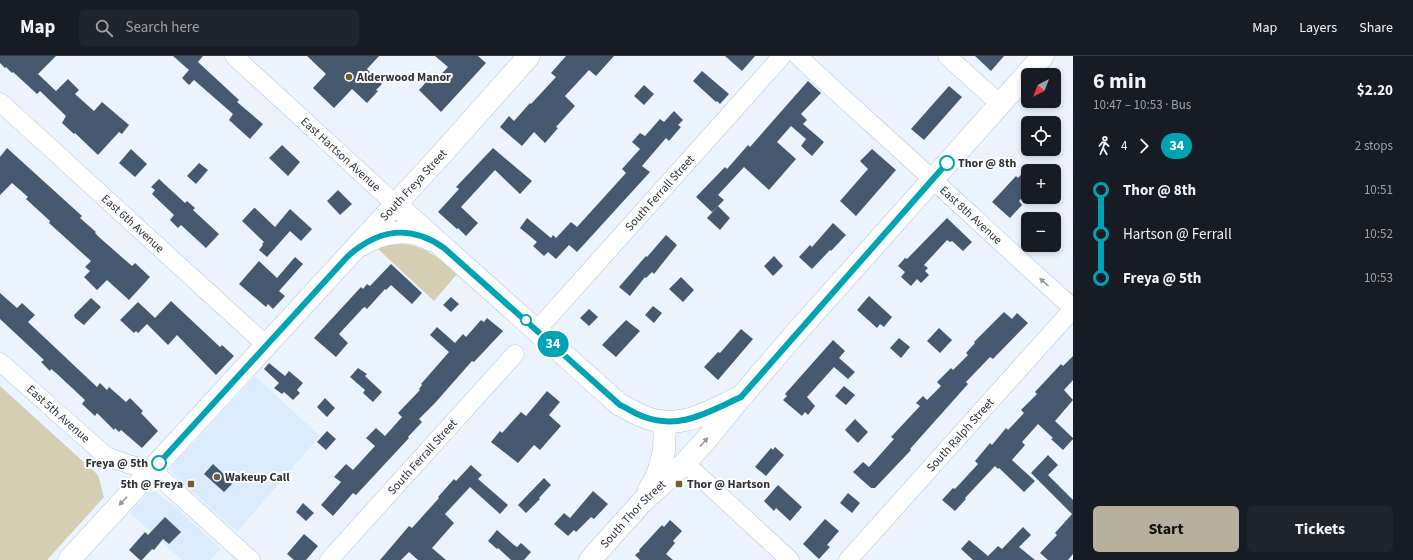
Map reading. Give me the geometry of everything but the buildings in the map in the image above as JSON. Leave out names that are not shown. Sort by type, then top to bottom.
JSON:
[{"type":"main road","name":"South Freya Street","points":[[70,560],[529,56]]},
{"type":"main road","name":"South Thor Street","points":[[590,560],[642,502],[685,463],[707,439],[741,397],[933,179],[1044,56]]},
{"type":"main road","name":"East Hartson Avenue","points":[[395,204],[620,405],[642,416],[665,422],[686,421],[741,397]]},
{"type":"main road","points":[[348,256],[363,244],[383,235],[405,232],[428,238],[444,248]]},
{"type":"main road","points":[[642,502],[658,473],[664,451],[665,422]]},
{"type":"street","name":"East Hartson Avenue","points":[[234,56],[395,204]]},
{"type":"street","name":"South Ferrall Street","points":[[537,330],[782,56]]},
{"type":"street","name":"East 8th Avenue","points":[[798,56],[1073,309]]},
{"type":"street","points":[[947,56],[1000,104]]},
{"type":"street","name":"East 6th Avenue","points":[[0,102],[266,345]]},
{"type":"street","name":"South Ralph Street","points":[[848,560],[1073,309]]},
{"type":"street","name":"South Ferrall Street","points":[[329,560],[515,354]]},
{"type":"street","name":"East 5th Avenue","points":[[0,362],[106,456],[128,464],[152,470],[251,560]]},
{"type":"street","points":[[685,463],[790,560]]},
{"type":"shaded area","points":[[401,244],[418,247],[425,250],[438,258],[457,274],[434,301],[378,249],[389,245]]},
{"type":"shaded area","points":[[255,376],[320,436],[237,532],[170,470],[171,467]]},
{"type":"shaded area","points":[[0,386],[98,475],[104,497],[47,560],[0,560]]},
{"type":"shaded area","points":[[156,492],[174,506],[221,549],[210,560],[182,560],[130,513],[147,494]]},
{"type":"bus line","name":"34","points":[[159,463],[348,256],[363,244],[383,235],[393,233],[405,232],[416,234],[436,242],[444,248],[620,405],[642,416],[665,422],[686,421],[700,416],[741,397],[947,163]]},
{"type":"place","name":"Alderwood Manor","points":[[349,77]]},
{"type":"place","name":"Thor @ 8th","points":[[947,163]]},
{"type":"place","name":"Freya @ 5th","points":[[159,463]]},
{"type":"place","name":"Wakeup Call","points":[[217,477]]},
{"type":"place","name":"5th @ Freya","points":[[191,484]]},
{"type":"place","name":"Thor @ Hartson","points":[[679,484]]}]
